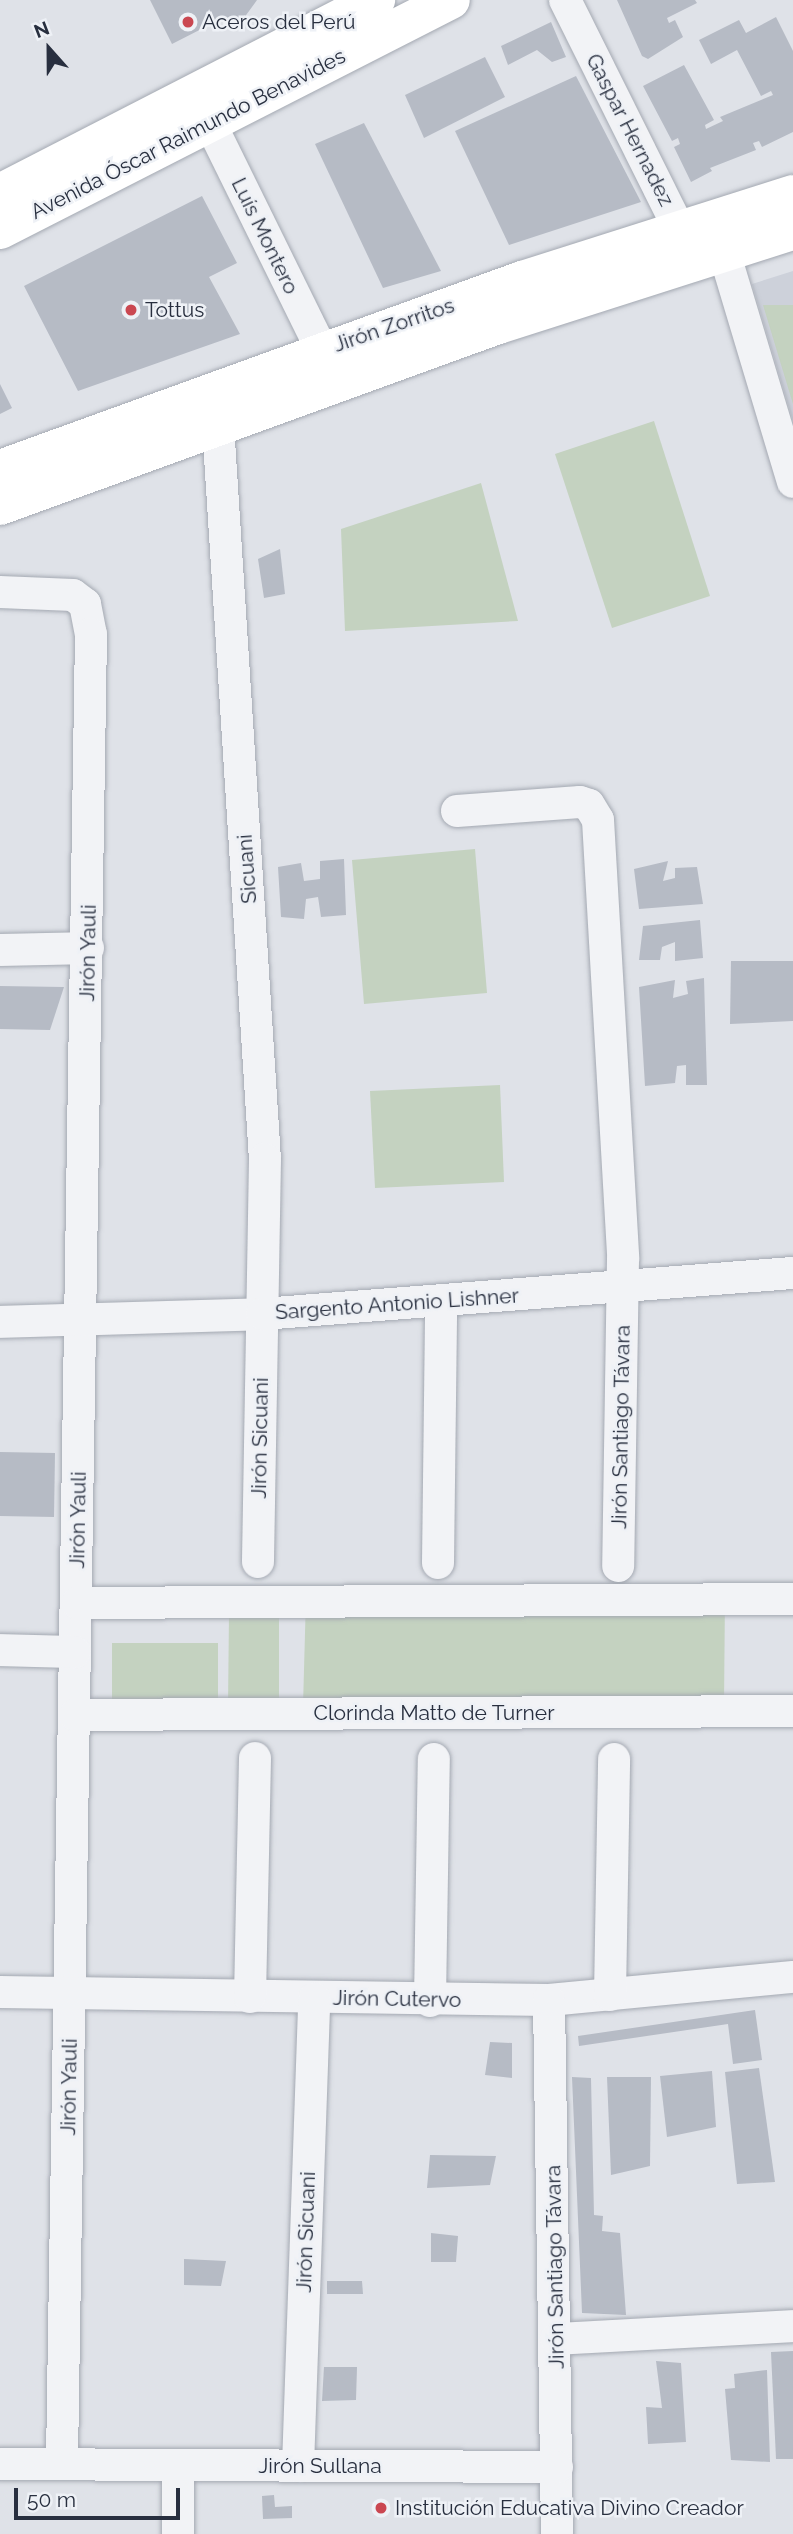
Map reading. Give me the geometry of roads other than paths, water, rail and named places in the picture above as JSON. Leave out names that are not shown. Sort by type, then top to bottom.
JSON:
[{"type":"main road","name":"Avenida Óscar Raimundo Benavides","points":[[0,193],[376,0]]},
{"type":"main road","name":"Avenida Óscar Raimundo Benavides","points":[[0,230],[209,121],[451,0]]},
{"type":"main road","name":"Jirón Zorritos","points":[[0,506],[699,248],[793,194]]},
{"type":"main road","name":"Jirón Zorritos","points":[[0,470],[322,351],[699,248],[793,231]]},
{"type":"street","name":"Gaspar Hernadez","points":[[565,0],[699,248],[793,482]]},
{"type":"street","name":"Luís Montero","points":[[209,121],[322,351]]},
{"type":"street","name":"Sicuani","points":[[218,425],[261,1069],[265,1159],[262,1314]]},
{"type":"street","name":"Jirón Yauli","points":[[0,592],[60,592],[85,604],[91,634],[62,2464]]},
{"type":"street","name":"Jirón Santiago Távara","points":[[457,811],[580,802],[589,805],[598,820],[617,1095],[623,1288],[618,1566]]},
{"type":"street","points":[[0,950],[88,948]]},
{"type":"street","name":"Sargento Antonio Lishner","points":[[0,1322],[262,1314],[793,1273]]},
{"type":"street","points":[[438,1563],[441,1301]]},
{"type":"street","name":"Jirón Sicuani","points":[[258,1562],[262,1314]]},
{"type":"street","points":[[77,1603],[793,1600]]},
{"type":"street","points":[[0,1650],[75,1652]]},
{"type":"street","name":"Clorinda Matto de Turner","points":[[75,1715],[793,1711]]},
{"type":"street","points":[[250,1997],[255,1758]]},
{"type":"street","points":[[430,2001],[434,1759]]},
{"type":"street","points":[[611,1995],[614,1759]]},
{"type":"street","name":"Jirón Cutervo","points":[[0,1992],[430,2001],[549,2000],[793,1977]]},
{"type":"street","name":"Jirón Sicuani","points":[[298,2466],[314,1998]]},
{"type":"street","name":"Jirón Santiago Távara","points":[[549,2000],[557,2534]]},
{"type":"street","points":[[556,2339],[793,2326]]},
{"type":"street","name":"Jirón Sullana","points":[[0,2464],[557,2468]]},
{"type":"street","points":[[178,2465],[178,2534]]},
{"type":"place","name":"Aceros del Perú","points":[[188,22]]},
{"type":"place","name":"Tottus","points":[[131,310]]},
{"type":"place","name":"Institución Educativa Divino Creador","points":[[381,2508]]}]
